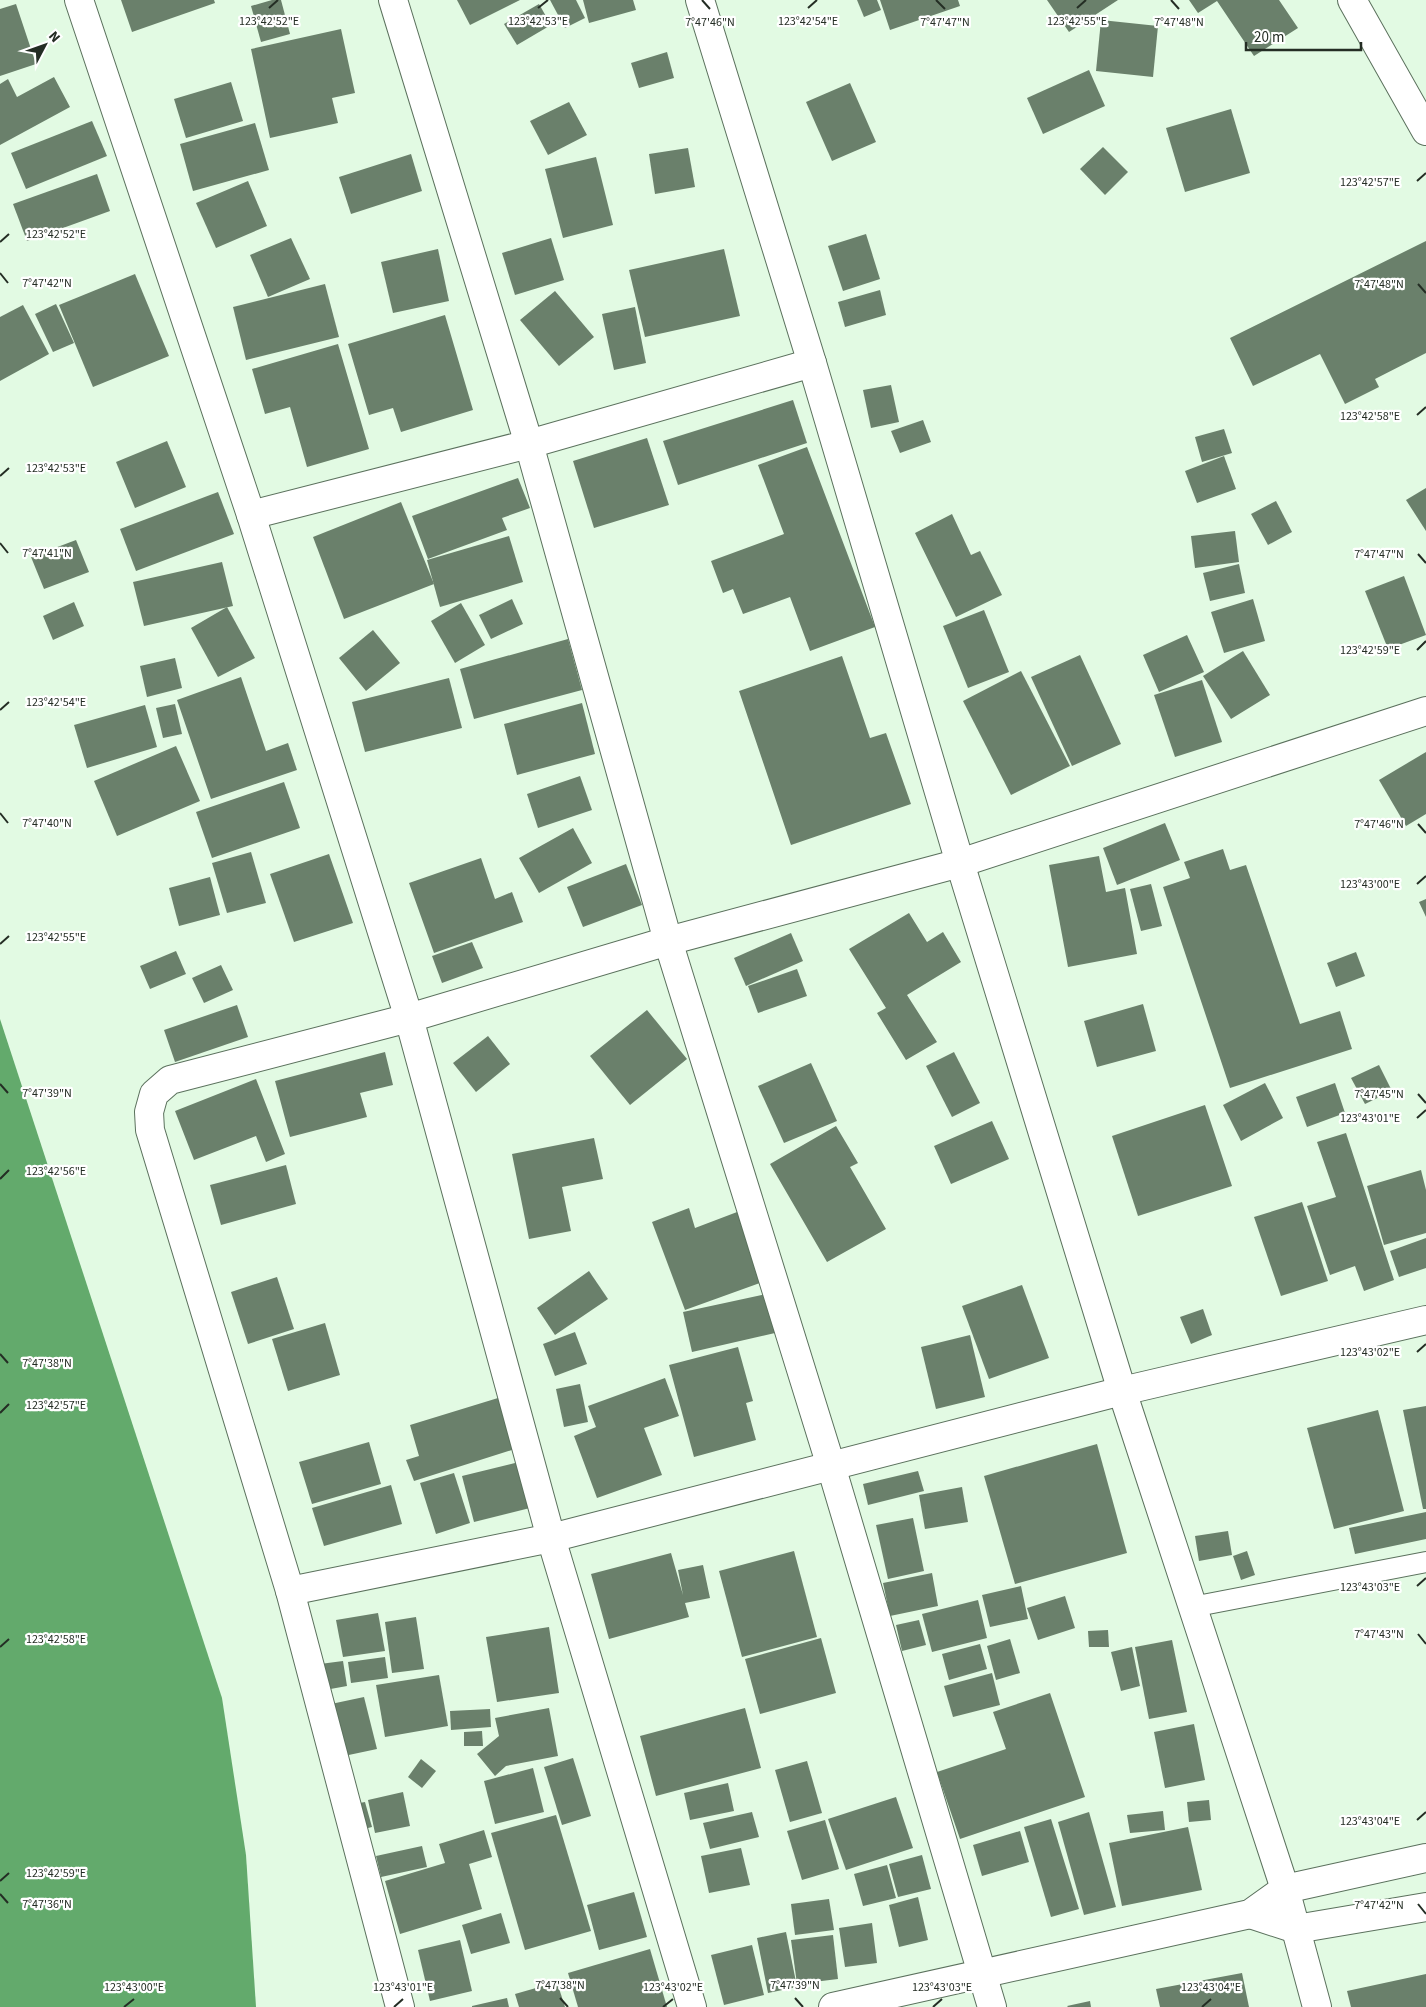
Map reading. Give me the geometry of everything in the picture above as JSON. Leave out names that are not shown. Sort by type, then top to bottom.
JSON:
[{"type":"main road","points":[[79,0],[251,516],[409,1018],[551,1538],[692,2007]]},
{"type":"main road","points":[[393,0],[529,444],[668,941],[831,1466],[992,2007]]},
{"type":"main road","points":[[700,0],[812,362],[960,863],[1122,1391],[1286,1889],[1317,2007]]},
{"type":"main road","points":[[1352,0],[1426,131]]},
{"type":"main road","points":[[251,516],[529,444],[812,362]]},
{"type":"main road","points":[[400,2007],[290,1591],[150,1130],[149,1112],[154,1094],[170,1080],[409,1018],[668,941],[960,863],[1426,711]]},
{"type":"main road","points":[[290,1591],[551,1538],[1122,1391],[1426,1320]]},
{"type":"main road","points":[[833,2007],[1250,1914],[1286,1889],[1426,1858]]},
{"type":"main road","points":[[1250,1914],[1296,1929],[1426,1907]]},
{"type":"lane","points":[[1192,1607],[1426,1562]]},
{"type":"shaded area","points":[[0,1019],[222,1698],[246,1855],[256,2007],[0,2007]]},
{"type":"building","points":[[121,0],[214,0],[215,3],[132,32]]},
{"type":"building","points":[[272,0],[281,0],[290,34],[261,42],[251,6]]},
{"type":"building","points":[[457,0],[520,0],[470,25]]},
{"type":"building","points":[[550,0],[576,0],[585,18],[565,28]]},
{"type":"building","points":[[583,0],[633,0],[636,10],[589,23]]},
{"type":"building","points":[[857,0],[877,0],[881,10],[864,17]]},
{"type":"building","points":[[880,0],[958,0],[960,6],[890,30]]},
{"type":"building","points":[[1047,0],[1118,0],[1069,32]]},
{"type":"building","points":[[1189,0],[1279,0],[1298,28],[1254,56],[1217,1],[1198,13]]},
{"type":"building","points":[[16,4],[36,64],[0,76],[0,9]]},
{"type":"building","points":[[539,4],[551,25],[517,45],[504,24]]},
{"type":"building","points":[[1101,20],[1158,26],[1153,77],[1096,71]]},
{"type":"building","points":[[341,29],[355,93],[332,98],[338,123],[270,138],[251,49]]},
{"type":"building","points":[[667,52],[674,78],[639,88],[631,63]]},
{"type":"building","points":[[1089,70],[1105,106],[1043,134],[1027,98]]},
{"type":"building","points":[[54,77],[70,107],[0,145],[0,84],[8,79],[17,97]]},
{"type":"building","points":[[231,82],[243,121],[186,138],[174,99]]},
{"type":"building","points":[[850,83],[876,142],[832,161],[806,102]]},
{"type":"building","points":[[569,102],[587,135],[548,155],[530,121]]},
{"type":"building","points":[[1231,109],[1250,173],[1185,192],[1166,128]]},
{"type":"building","points":[[92,121],[107,156],[26,189],[11,153]]},
{"type":"building","points":[[255,123],[269,170],[193,191],[180,144]]},
{"type":"building","points":[[1103,147],[1128,172],[1105,195],[1080,169]]},
{"type":"building","points":[[688,148],[695,187],[655,194],[649,154]]},
{"type":"building","points":[[411,154],[422,191],[351,214],[339,177]]},
{"type":"building","points":[[596,157],[613,225],[563,238],[545,169]]},
{"type":"building","points":[[97,174],[110,211],[27,241],[13,204]]},
{"type":"building","points":[[248,181],[267,226],[216,248],[196,203]]},
{"type":"building","points":[[866,234],[880,279],[843,291],[828,246]]},
{"type":"building","points":[[291,238],[310,279],[268,297],[250,255]]},
{"type":"building","points":[[551,238],[564,280],[515,295],[502,253]]},
{"type":"building","points":[[1426,241],[1426,353],[1375,379],[1379,387],[1345,404],[1320,354],[1253,386],[1230,338]]},
{"type":"building","points":[[438,249],[449,301],[393,313],[381,262]]},
{"type":"building","points":[[724,249],[740,316],[645,337],[629,270]]},
{"type":"building","points":[[135,274],[169,356],[93,387],[59,305]]},
{"type":"building","points":[[325,284],[339,337],[246,360],[233,307]]},
{"type":"building","points":[[880,290],[886,315],[845,327],[838,302]]},
{"type":"building","points":[[555,291],[594,337],[559,366],[520,320]]},
{"type":"building","points":[[56,304],[74,343],[53,352],[35,314]]},
{"type":"building","points":[[23,305],[49,354],[0,381],[0,317]]},
{"type":"building","points":[[635,307],[646,363],[614,370],[602,314]]},
{"type":"building","points":[[445,315],[473,410],[401,432],[393,408],[369,415],[348,344]]},
{"type":"building","points":[[338,344],[369,449],[307,467],[290,407],[265,414],[252,369]]},
{"type":"building","points":[[891,385],[899,422],[871,428],[863,390]]},
{"type":"building","points":[[793,400],[807,443],[678,485],[663,441]]},
{"type":"building","points":[[923,420],[931,442],[900,453],[891,431]]},
{"type":"building","points":[[1224,429],[1232,453],[1202,462],[1195,437]]},
{"type":"building","points":[[647,438],[669,505],[594,528],[573,461]]},
{"type":"building","points":[[167,441],[186,487],[135,508],[116,462]]},
{"type":"building","points":[[807,447],[875,627],[810,651],[790,597],[743,614],[733,589],[723,593],[711,561],[784,534],[758,465]]},
{"type":"building","points":[[1224,456],[1236,489],[1197,503],[1185,471]]},
{"type":"building","points":[[518,478],[530,508],[502,518],[507,530],[428,559],[412,516]]},
{"type":"building","points":[[1426,488],[1426,531],[1406,500]]},
{"type":"building","points":[[218,492],[234,534],[136,571],[120,529]]},
{"type":"building","points":[[1276,501],[1292,532],[1268,545],[1251,514]]},
{"type":"building","points":[[401,502],[434,584],[344,619],[313,537]]},
{"type":"building","points":[[952,514],[971,555],[980,551],[1002,595],[956,617],[915,533]]},
{"type":"building","points":[[1235,531],[1239,562],[1195,568],[1191,536]]},
{"type":"building","points":[[509,536],[523,582],[440,607],[427,560]]},
{"type":"building","points":[[76,540],[89,572],[44,589],[31,557]]},
{"type":"building","points":[[222,562],[233,606],[144,626],[133,582]]},
{"type":"building","points":[[1239,564],[1245,593],[1210,601],[1203,573]]},
{"type":"building","points":[[1404,576],[1426,635],[1388,649],[1365,591]]},
{"type":"building","points":[[512,599],[523,624],[491,639],[479,615]]},
{"type":"building","points":[[1253,599],[1265,641],[1224,653],[1211,612]]},
{"type":"building","points":[[74,602],[84,626],[53,640],[43,616]]},
{"type":"building","points":[[461,603],[485,645],[455,663],[431,621]]},
{"type":"building","points":[[227,607],[255,658],[218,677],[191,628]]},
{"type":"building","points":[[984,610],[1009,672],[968,688],[943,626]]},
{"type":"building","points":[[373,630],[400,663],[366,691],[339,658]]},
{"type":"building","points":[[1187,635],[1204,672],[1159,692],[1143,655]]},
{"type":"building","points":[[568,639],[582,690],[474,719],[460,669]]},
{"type":"building","points":[[1243,651],[1270,695],[1231,719],[1203,676]]},
{"type":"building","points":[[1080,655],[1121,744],[1072,766],[1031,677]]},
{"type":"building","points":[[842,656],[870,738],[886,733],[911,804],[791,845],[739,691]]},
{"type":"building","points":[[175,658],[182,688],[147,697],[140,666]]},
{"type":"building","points":[[1021,671],[1070,766],[1011,795],[963,701]]},
{"type":"building","points":[[241,677],[266,751],[288,743],[297,770],[211,799],[177,700]]},
{"type":"building","points":[[449,678],[462,728],[365,752],[352,702]]},
{"type":"building","points":[[1202,680],[1222,742],[1175,757],[1154,695]]},
{"type":"building","points":[[582,703],[595,754],[517,775],[504,724]]},
{"type":"building","points":[[175,704],[182,734],[163,738],[156,708]]},
{"type":"building","points":[[145,705],[157,747],[87,768],[74,725]]},
{"type":"building","points":[[176,746],[200,801],[117,836],[94,781]]},
{"type":"building","points":[[1426,752],[1426,814],[1406,826],[1379,780]]},
{"type":"building","points":[[580,776],[592,810],[538,828],[527,794]]},
{"type":"building","points":[[284,782],[300,828],[212,858],[196,812]]},
{"type":"building","points":[[1165,823],[1180,860],[1117,885],[1103,848]]},
{"type":"building","points":[[573,828],[592,863],[539,893],[519,858]]},
{"type":"building","points":[[1223,849],[1230,870],[1246,865],[1300,1024],[1340,1011],[1352,1049],[1230,1088],[1163,887],[1190,878],[1184,862]]},
{"type":"building","points":[[251,852],[266,903],[227,913],[212,863]]},
{"type":"building","points":[[329,854],[353,923],[294,942],[270,874]]},
{"type":"building","points":[[1099,856],[1106,892],[1125,888],[1137,954],[1068,967],[1049,865]]},
{"type":"building","points":[[481,858],[495,899],[512,892],[523,922],[434,953],[409,883]]},
{"type":"building","points":[[626,864],[642,905],[583,927],[567,887]]},
{"type":"building","points":[[210,877],[220,915],[179,926],[169,888]]},
{"type":"building","points":[[1151,884],[1162,926],[1141,931],[1130,889]]},
{"type":"building","points":[[1426,899],[1426,917],[1419,902]]},
{"type":"building","points":[[909,913],[927,942],[943,932],[961,962],[907,995],[937,1042],[906,1060],[877,1013],[886,1008],[849,949]]},
{"type":"building","points":[[791,933],[803,961],[746,986],[734,958]]},
{"type":"building","points":[[472,942],[483,968],[442,983],[432,956]]},
{"type":"building","points":[[176,951],[186,974],[150,989],[140,966]]},
{"type":"building","points":[[1356,952],[1365,976],[1336,987],[1327,963]]},
{"type":"building","points":[[221,965],[233,990],[204,1003],[192,978]]},
{"type":"building","points":[[797,969],[807,996],[758,1013],[748,986]]},
{"type":"building","points":[[1143,1004],[1156,1051],[1097,1067],[1084,1021]]},
{"type":"building","points":[[237,1005],[248,1037],[175,1062],[164,1030]]},
{"type":"building","points":[[647,1010],[687,1059],[630,1105],[590,1056]]},
{"type":"building","points":[[488,1036],[510,1064],[476,1092],[453,1063]]},
{"type":"building","points":[[385,1052],[393,1085],[360,1093],[367,1117],[290,1137],[275,1081]]},
{"type":"building","points":[[954,1052],[980,1103],[952,1117],[926,1066]]},
{"type":"building","points":[[811,1063],[837,1121],[784,1143],[758,1086]]},
{"type":"building","points":[[1379,1065],[1392,1091],[1365,1104],[1351,1078]]},
{"type":"building","points":[[256,1079],[285,1154],[266,1162],[256,1136],[194,1160],[175,1111]]},
{"type":"building","points":[[1265,1083],[1283,1118],[1241,1141],[1223,1105]]},
{"type":"building","points":[[1335,1083],[1345,1113],[1307,1127],[1296,1097]]},
{"type":"building","points":[[1205,1105],[1232,1186],[1138,1216],[1112,1136]]},
{"type":"building","points":[[992,1121],[1009,1159],[951,1184],[934,1146]]},
{"type":"building","points":[[836,1126],[858,1163],[850,1167],[886,1229],[827,1262],[770,1164]]},
{"type":"building","points":[[1346,1133],[1394,1280],[1364,1291],[1355,1266],[1330,1275],[1307,1206],[1336,1197],[1317,1142]]},
{"type":"building","points":[[594,1138],[603,1179],[562,1187],[571,1231],[529,1239],[512,1154]]},
{"type":"building","points":[[286,1165],[296,1204],[221,1225],[210,1185]]},
{"type":"building","points":[[1421,1170],[1426,1190],[1426,1233],[1384,1245],[1367,1186]]},
{"type":"building","points":[[1302,1202],[1328,1281],[1281,1296],[1254,1217]]},
{"type":"building","points":[[689,1208],[695,1228],[745,1209],[771,1279],[685,1310],[652,1222]]},
{"type":"building","points":[[1426,1238],[1426,1268],[1399,1277],[1390,1251]]},
{"type":"building","points":[[589,1271],[608,1299],[555,1335],[537,1308]]},
{"type":"building","points":[[277,1277],[294,1329],[248,1344],[231,1292]]},
{"type":"building","points":[[1022,1285],[1049,1358],[989,1379],[962,1306]]},
{"type":"building","points":[[766,1294],[775,1333],[692,1352],[683,1312]]},
{"type":"building","points":[[1203,1309],[1212,1335],[1191,1344],[1180,1317]]},
{"type":"building","points":[[325,1323],[340,1375],[288,1391],[272,1339]]},
{"type":"building","points":[[575,1332],[587,1364],[555,1376],[543,1344]]},
{"type":"building","points":[[970,1335],[985,1397],[936,1409],[921,1347]]},
{"type":"building","points":[[738,1347],[753,1401],[746,1403],[756,1440],[694,1457],[669,1365]]},
{"type":"building","points":[[665,1378],[679,1416],[644,1428],[662,1475],[597,1498],[574,1436],[596,1427],[588,1406]]},
{"type":"building","points":[[580,1384],[588,1422],[564,1427],[556,1389]]},
{"type":"building","points":[[498,1398],[515,1449],[414,1481],[406,1460],[419,1456],[410,1425]]},
{"type":"building","points":[[1426,1406],[1426,1509],[1423,1509],[1403,1410]]},
{"type":"building","points":[[1378,1410],[1404,1511],[1334,1529],[1307,1428]]},
{"type":"building","points":[[369,1442],[381,1484],[312,1504],[299,1462]]},
{"type":"building","points":[[1097,1444],[1127,1553],[1015,1584],[984,1476]]},
{"type":"building","points":[[519,1462],[530,1508],[474,1522],[462,1476]]},
{"type":"building","points":[[918,1471],[924,1491],[868,1505],[863,1484]]},
{"type":"building","points":[[454,1473],[470,1523],[436,1534],[420,1483]]},
{"type":"building","points":[[391,1485],[402,1524],[324,1546],[312,1508]]},
{"type":"building","points":[[962,1487],[968,1522],[925,1529],[919,1495]]},
{"type":"building","points":[[1426,1512],[1426,1539],[1355,1554],[1349,1528]]},
{"type":"building","points":[[913,1518],[924,1571],[888,1579],[876,1525]]},
{"type":"building","points":[[1228,1531],[1232,1555],[1199,1561],[1195,1536]]},
{"type":"building","points":[[794,1551],[817,1637],[742,1657],[719,1571]]},
{"type":"building","points":[[1247,1551],[1255,1575],[1241,1580],[1233,1556]]},
{"type":"building","points":[[671,1553],[683,1595],[678,1570],[703,1565],[710,1598],[685,1603],[689,1617],[609,1639],[591,1574]]},
{"type":"building","points":[[932,1573],[938,1606],[890,1616],[883,1583]]},
{"type":"building","points":[[1021,1586],[1028,1619],[990,1627],[982,1595]]},
{"type":"building","points":[[1065,1596],[1075,1628],[1038,1640],[1027,1608]]},
{"type":"building","points":[[978,1600],[987,1638],[932,1652],[922,1614]]},
{"type":"building","points":[[378,1613],[385,1651],[343,1657],[336,1620]]},
{"type":"building","points":[[416,1617],[424,1669],[392,1673],[385,1622]]},
{"type":"building","points":[[919,1620],[926,1645],[902,1651],[896,1625]]},
{"type":"building","points":[[549,1627],[559,1693],[497,1702],[486,1637]]},
{"type":"building","points":[[1108,1630],[1109,1647],[1089,1647],[1088,1631]]},
{"type":"building","points":[[821,1638],[836,1693],[760,1714],[745,1659]]},
{"type":"building","points":[[1010,1639],[1020,1673],[996,1680],[987,1646]]},
{"type":"building","points":[[1172,1640],[1187,1712],[1149,1719],[1135,1647]]},
{"type":"building","points":[[980,1644],[987,1669],[949,1680],[942,1654]]},
{"type":"building","points":[[1132,1647],[1140,1686],[1121,1691],[1111,1652]]},
{"type":"building","points":[[385,1657],[388,1678],[351,1683],[348,1662]]},
{"type":"building","points":[[343,1661],[347,1686],[325,1690],[320,1664]]},
{"type":"building","points":[[992,1673],[1000,1705],[953,1717],[944,1686]]},
{"type":"building","points":[[439,1675],[448,1726],[385,1737],[376,1685]]},
{"type":"building","points":[[1050,1693],[1085,1797],[960,1839],[937,1772],[1006,1749],[993,1712]]},
{"type":"building","points":[[364,1697],[377,1749],[344,1756],[331,1704]]},
{"type":"building","points":[[549,1708],[558,1756],[506,1766],[495,1776],[477,1754],[499,1736],[495,1718]]},
{"type":"building","points":[[745,1708],[761,1768],[656,1796],[640,1736]]},
{"type":"building","points":[[490,1709],[491,1727],[451,1730],[450,1711]]},
{"type":"building","points":[[1194,1724],[1205,1780],[1165,1788],[1154,1732]]},
{"type":"building","points":[[482,1731],[483,1746],[464,1746],[464,1732]]},
{"type":"building","points":[[573,1758],[591,1816],[562,1825],[544,1767]]},
{"type":"building","points":[[421,1759],[436,1771],[422,1788],[408,1777]]},
{"type":"building","points":[[807,1761],[822,1813],[790,1822],[775,1770]]},
{"type":"building","points":[[533,1768],[544,1812],[495,1824],[484,1781]]},
{"type":"building","points":[[728,1783],[734,1811],[690,1820],[684,1793]]},
{"type":"building","points":[[403,1792],[410,1826],[375,1833],[368,1800]]},
{"type":"building","points":[[896,1797],[913,1848],[846,1870],[828,1819]]},
{"type":"building","points":[[1209,1800],[1211,1820],[1189,1822],[1187,1802]]},
{"type":"building","points":[[365,1802],[372,1827],[360,1830],[354,1804]]},
{"type":"building","points":[[1163,1811],[1165,1830],[1130,1833],[1127,1815]]},
{"type":"building","points":[[752,1812],[759,1837],[710,1849],[703,1823]]},
{"type":"building","points":[[1089,1812],[1116,1907],[1084,1915],[1058,1822]]},
{"type":"building","points":[[556,1815],[591,1931],[525,1950],[491,1833]]},
{"type":"building","points":[[1051,1819],[1079,1909],[1051,1917],[1024,1827]]},
{"type":"building","points":[[825,1820],[839,1869],[802,1880],[787,1831]]},
{"type":"building","points":[[1188,1827],[1202,1890],[1122,1906],[1109,1843]]},
{"type":"building","points":[[484,1830],[492,1857],[469,1864],[482,1909],[400,1934],[385,1881],[445,1863],[439,1844]]},
{"type":"building","points":[[1020,1831],[1029,1862],[982,1876],[973,1845]]},
{"type":"building","points":[[422,1846],[427,1867],[381,1877],[376,1856]]},
{"type":"building","points":[[741,1848],[750,1885],[709,1893],[701,1856]]},
{"type":"building","points":[[922,1855],[931,1889],[898,1897],[889,1864]]},
{"type":"building","points":[[887,1865],[896,1898],[863,1906],[854,1874]]},
{"type":"building","points":[[634,1892],[647,1937],[599,1950],[587,1905]]},
{"type":"building","points":[[918,1897],[928,1940],[899,1947],[889,1905]]},
{"type":"building","points":[[829,1899],[834,1930],[795,1935],[791,1904]]},
{"type":"building","points":[[501,1913],[510,1943],[471,1954],[462,1925]]},
{"type":"building","points":[[872,1923],[877,1963],[845,1967],[839,1928]]},
{"type":"building","points":[[786,1932],[797,1987],[768,1993],[757,1938]]},
{"type":"building","points":[[833,1935],[838,1979],[797,1984],[791,1940]]},
{"type":"building","points":[[460,1940],[472,1991],[430,2001],[418,1950]]},
{"type":"building","points":[[752,1945],[764,1995],[724,2005],[711,1955]]},
{"type":"building","points":[[650,1949],[667,2007],[578,2007],[568,1973]]},
{"type":"building","points":[[1242,1973],[1249,2007],[1160,2007],[1156,1989]]},
{"type":"building","points":[[1426,1974],[1426,2007],[1351,2007],[1347,1991]]},
{"type":"building","points":[[557,1982],[565,2007],[519,2007],[515,1994]]},
{"type":"building","points":[[507,1998],[509,2007],[472,2007],[472,2006]]},
{"type":"building","points":[[1090,2001],[1091,2007],[1067,2006]]}]
